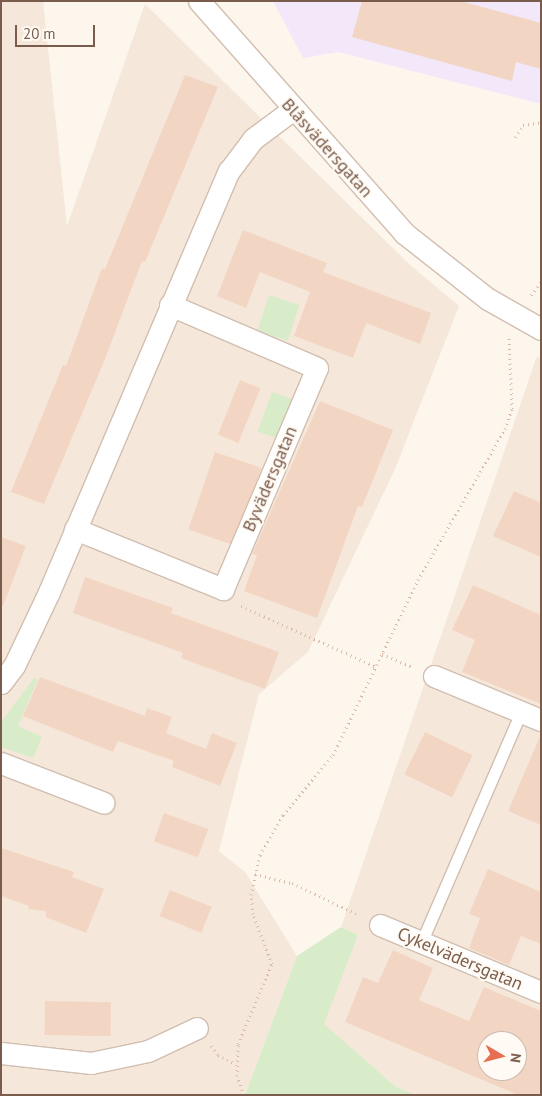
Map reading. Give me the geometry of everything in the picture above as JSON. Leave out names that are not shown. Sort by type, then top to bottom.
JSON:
[{"type":"street","name":"Blåsvädersgatan","points":[[199,1],[292,110],[404,233],[467,284],[524,308],[541,329]]},
{"type":"street","points":[[1,683],[27,641],[170,305],[239,154],[253,139],[292,110]]},
{"type":"street","name":"Byvädersgatan","points":[[170,305],[317,368],[223,589]]},
{"type":"street","points":[[75,529],[223,589]]},
{"type":"street","points":[[434,676],[541,720]]},
{"type":"street","points":[[1,763],[104,803]]},
{"type":"street","name":"Cykelvädersgatan","points":[[380,925],[541,992]]},
{"type":"street","points":[[1,1053],[91,1063],[148,1051],[197,1028]]},
{"type":"lane","points":[[421,943],[521,712]]},
{"type":"path","points":[[515,137],[523,125],[541,122]]},
{"type":"path","points":[[244,1095],[236,1064],[245,1024],[272,964],[253,914],[251,895],[268,840],[283,815],[333,755],[418,580],[506,429],[512,409],[508,340],[524,308],[541,282]]},
{"type":"path","points":[[223,589],[231,601],[377,667]]},
{"type":"path","points":[[382,654],[403,663]]},
{"type":"path","points":[[256,874],[292,883],[380,925]]},
{"type":"path","points":[[197,1028],[218,1055],[236,1064]]},
{"type":"shaded area","points":[[1,1],[43,1],[67,226],[145,4],[409,264],[459,306],[395,469],[308,652],[259,694],[219,851],[245,872],[297,956],[245,1095],[1,1095]]},
{"type":"shaded area","points":[[273,1],[541,1],[541,104],[338,52],[303,58]]},
{"type":"shaded area","points":[[537,356],[541,359],[541,1095],[416,1095],[396,1087],[323,1024],[358,935],[341,927]]},
{"type":"green space","points":[[269,295],[299,305],[288,341],[257,331]]},
{"type":"green space","points":[[272,392],[297,401],[283,441],[258,431]]},
{"type":"green space","points":[[34,678],[38,679],[18,726],[42,737],[33,758],[1,747],[1,722]]},
{"type":"green space","points":[[341,927],[358,935],[324,1024],[396,1087],[416,1095],[245,1095],[297,956]]},
{"type":"building","points":[[362,1],[460,1],[541,23],[541,69],[516,62],[512,81],[352,37]]},
{"type":"building","points":[[185,75],[218,87],[145,262],[142,261],[105,359],[44,504],[11,492],[63,365],[66,366],[102,268],[105,269]]},
{"type":"building","points":[[243,230],[327,263],[323,272],[431,313],[420,344],[366,323],[353,358],[294,336],[310,292],[260,272],[246,308],[217,296]]},
{"type":"building","points":[[240,380],[260,388],[238,443],[218,435]]},
{"type":"building","points":[[320,401],[393,430],[362,507],[358,506],[317,618],[244,591],[257,555],[252,554]]},
{"type":"building","points":[[215,452],[261,468],[235,545],[188,530]]},
{"type":"building","points":[[514,491],[541,503],[541,557],[493,536]]},
{"type":"building","points":[[1,537],[26,546],[3,606],[1,606]]},
{"type":"building","points":[[85,577],[173,608],[171,613],[279,652],[265,689],[181,658],[183,653],[73,613]]},
{"type":"building","points":[[473,585],[541,615],[541,704],[462,672],[475,640],[452,630]]},
{"type":"building","points":[[40,677],[145,716],[147,708],[172,717],[166,733],[206,749],[212,733],[237,743],[220,786],[172,767],[174,761],[118,741],[113,752],[23,716]]},
{"type":"building","points":[[425,732],[473,755],[452,797],[404,774]]},
{"type":"building","points":[[541,734],[541,825],[508,811]]},
{"type":"building","points":[[164,813],[208,829],[198,857],[154,841]]},
{"type":"building","points":[[1,848],[74,872],[72,877],[104,889],[86,933],[46,917],[46,911],[28,909],[29,906],[1,896]]},
{"type":"building","points":[[488,869],[541,892],[541,944],[521,936],[509,965],[469,948],[480,918],[469,914]]},
{"type":"building","points":[[170,890],[212,907],[201,933],[160,916]]},
{"type":"building","points":[[393,950],[433,968],[419,1000],[469,1021],[484,987],[541,1011],[541,1095],[518,1095],[485,1081],[527,1081],[527,1031],[477,1031],[477,1078],[345,1022],[363,977],[378,983]]},
{"type":"building","points":[[45,1001],[111,1002],[110,1036],[44,1035]]}]
